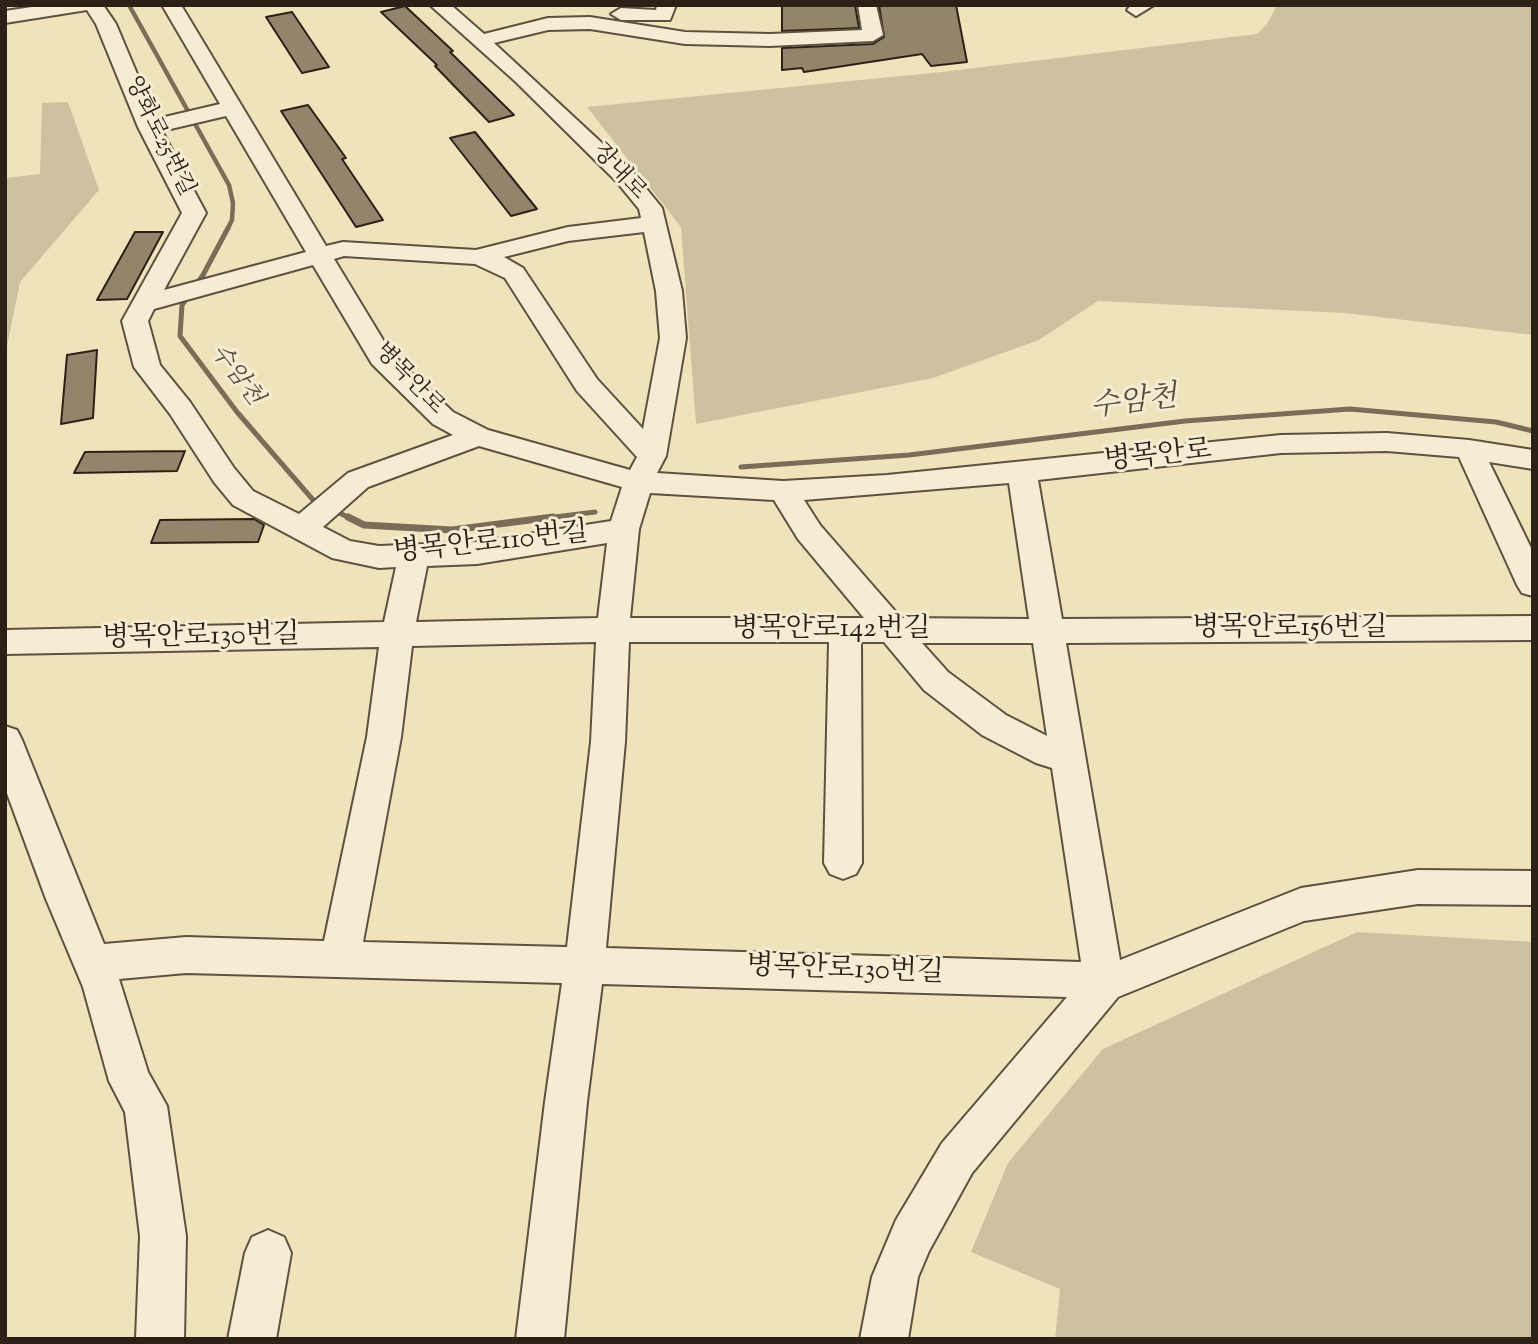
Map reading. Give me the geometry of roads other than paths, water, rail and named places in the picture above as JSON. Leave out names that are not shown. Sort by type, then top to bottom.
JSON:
[{"type":"street","points":[[5,17],[85,5]]},
{"type":"street","name":"양화로25번길","points":[[93,5],[106,24],[158,125],[194,213],[154,301]]},
{"type":"street","name":"병목안로","points":[[171,5],[221,110],[320,255],[381,358],[443,418],[478,436],[645,469],[783,491],[887,485],[1022,472],[1281,443],[1387,442],[1469,449],[1533,460]]},
{"type":"street","name":"장내로","points":[[439,5],[482,40],[624,176],[650,208],[669,291],[673,338],[645,469]]},
{"type":"street","points":[[482,40],[583,13],[663,16],[667,5]]},
{"type":"street","points":[[583,13],[685,38],[769,40],[873,35],[867,5]]},
{"type":"street","points":[[158,125],[221,110]]},
{"type":"street","points":[[154,301],[343,249],[476,257],[568,234],[654,223]]},
{"type":"street","points":[[476,257],[514,273],[645,469],[624,529],[613,630],[608,742],[586,965],[566,1102],[540,1339]]},
{"type":"street","name":"병목안로110번길","points":[[154,301],[135,321],[147,367],[180,408],[224,475],[243,498],[306,527],[343,550],[379,557],[477,553],[624,529]]},
{"type":"street","points":[[306,527],[348,486],[478,436]]},
{"type":"street","points":[[1469,449],[1533,585]]},
{"type":"street","points":[[1022,472],[1104,984]]},
{"type":"street","points":[[783,491],[809,532],[936,681],[994,724],[1048,753],[1069,758]]},
{"type":"street","points":[[340,960],[384,737],[397,636],[414,556]]},
{"type":"street","name":"병목안로156번길","points":[[1048,631],[1533,628]]},
{"type":"street","name":"병목안로142번길","points":[[613,630],[1048,631]]},
{"type":"street","name":"병목안로130번길","points":[[5,642],[613,630]]},
{"type":"street","points":[[844,863],[845,630]]},
{"type":"street","points":[[5,740],[65,899],[103,987],[130,1081],[146,1107],[163,1236],[160,1339]]},
{"type":"street","points":[[884,1339],[895,1277],[912,1236],[957,1158],[1104,984],[1301,905],[1418,887],[1533,888]]},
{"type":"street","name":"병목안로130번길","points":[[93,963],[186,956],[1057,978],[1104,984]]},
{"type":"street","points":[[252,1339],[268,1253]]},
{"type":"waterway","name":"수암천","points":[[129,5],[229,185],[233,203],[232,220],[228,228]]},
{"type":"waterway","name":"수암천","points":[[228,228],[203,275],[182,305],[180,336],[237,412],[314,501],[320,504]]},
{"type":"waterway","name":"수암천","points":[[741,467],[909,455],[1185,421],[1350,409],[1496,422],[1533,431]]},
{"type":"waterway","name":"수암천","points":[[331,509],[352,519]]},
{"type":"waterway","name":"수암천","points":[[539,519],[595,512]]},
{"type":"waterway","name":"수암천","points":[[348,517],[352,519]]},
{"type":"waterway","name":"수암천","points":[[352,519],[364,525],[452,530],[553,517]]}]
